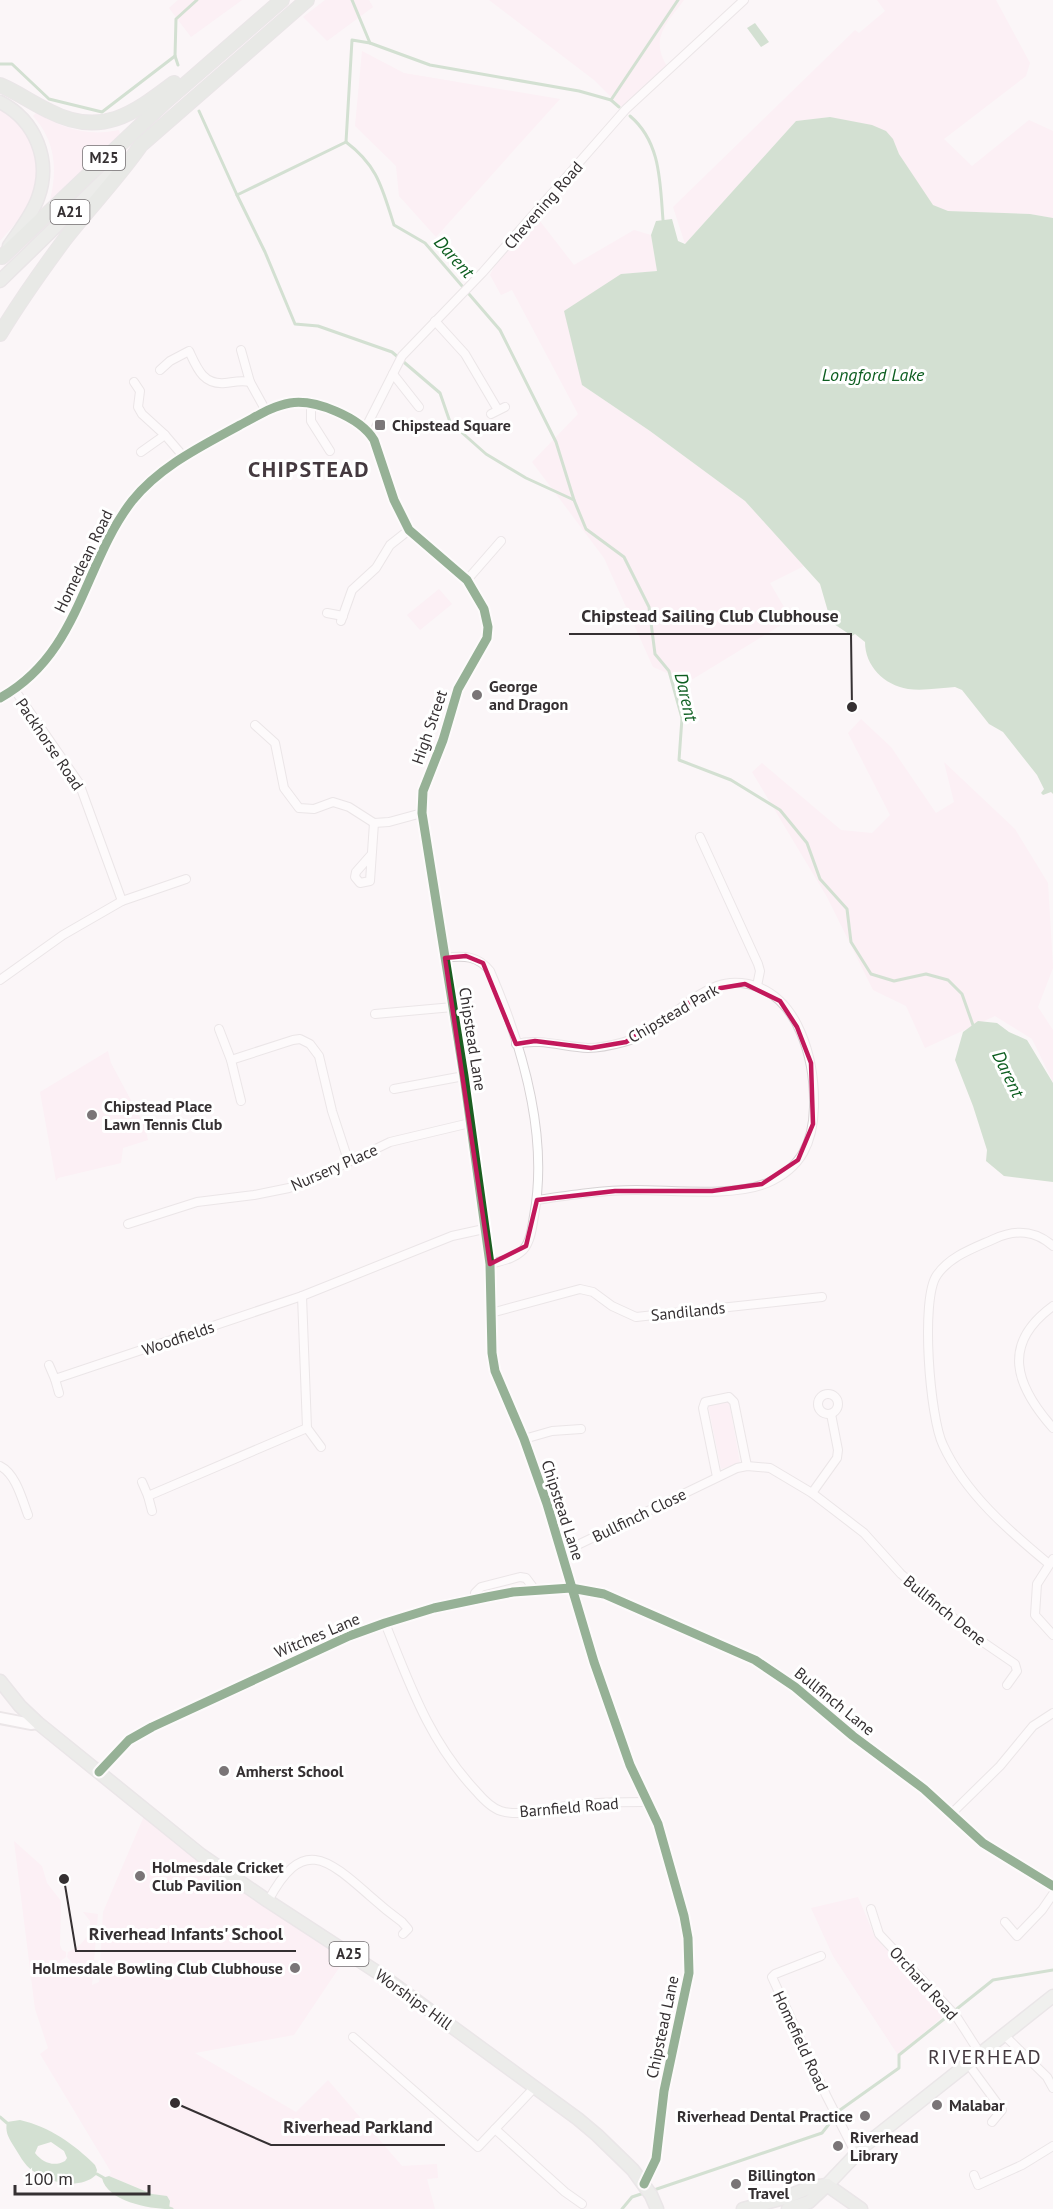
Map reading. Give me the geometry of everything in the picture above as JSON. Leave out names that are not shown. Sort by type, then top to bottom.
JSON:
[{"type":"highway","name":"M25","points":[[1,258],[103,159],[282,0]]},
{"type":"highway","name":"M25","points":[[141,145],[307,0]]},
{"type":"highway","name":"M25","points":[[0,85],[58,116],[81,122],[104,122],[135,111],[175,82],[210,62]]},
{"type":"highway","points":[[0,102],[20,116],[33,132],[41,149],[43,168],[38,199],[1,258]]},
{"type":"highway","name":"A21","points":[[0,281],[141,145]]},
{"type":"highway","points":[[0,334],[60,246],[141,145]]},
{"type":"highway","name":"A25","points":[[0,1681],[20,1706],[38,1723]]},
{"type":"highway","name":"Worships Hill","points":[[38,1723],[201,1855],[380,1974],[597,2134],[644,2184],[657,2209]]},
{"type":"highway","points":[[743,2209],[784,2198],[811,2187],[827,2185],[861,2209]]},
{"type":"highway","points":[[788,2209],[808,2202],[827,2185]]},
{"type":"main road","points":[[0,1718],[31,1724],[38,1723]]},
{"type":"main road","points":[[827,2185],[856,2154],[1053,1996]]},
{"type":"street","name":"Chevening Road","points":[[365,429],[401,358],[467,290],[626,109],[744,0]]},
{"type":"street","points":[[435,321],[465,354],[498,410]]},
{"type":"street","points":[[241,350],[250,381],[266,411]]},
{"type":"street","points":[[160,370],[170,361],[189,351],[199,372],[207,380],[217,383],[250,381]]},
{"type":"street","points":[[393,374],[419,407]]},
{"type":"street","points":[[134,382],[140,391],[138,407],[142,414],[183,456]]},
{"type":"street","name":"Homedean Road","points":[[0,698],[14,689],[54,650],[79,605],[123,513],[141,491],[183,456],[266,411],[292,403],[311,404],[333,410],[365,429]]},
{"type":"street","points":[[311,404],[311,422],[330,451]]},
{"type":"street","name":"High Street","points":[[365,429],[374,440],[394,500],[409,530],[467,580],[487,617],[487,638],[458,689],[443,740],[423,791],[422,813],[425,832]]},
{"type":"street","points":[[141,452],[165,435]]},
{"type":"street","points":[[327,613],[342,618],[352,590],[376,568],[390,545],[409,530]]},
{"type":"street","points":[[467,580],[501,541]]},
{"type":"street","name":"Packhorse Road","points":[[14,689],[79,783],[122,902]]},
{"type":"street","points":[[255,725],[275,743],[284,788],[299,808],[314,809],[333,802],[349,807],[374,823],[389,822],[422,813]]},
{"type":"street","points":[[371,855],[374,823]]},
{"type":"street","name":"Chipstead Lane","points":[[425,832],[464,1076],[489,1264],[492,1353],[495,1371],[524,1440],[630,1765],[657,1824],[684,1916],[689,1956],[686,1989],[664,2091],[656,2159],[644,2184]]},
{"type":"street","points":[[537,1200],[615,1191],[741,1189],[769,1182],[789,1170],[811,1138],[814,1103],[811,1063],[805,1044],[789,1012],[780,1001],[757,986],[760,970],[758,964],[700,837]]},
{"type":"street","points":[[0,980],[63,935],[122,902],[186,879]]},
{"type":"street","points":[[445,958],[466,956],[483,963],[494,980],[531,1092],[538,1183],[529,1241],[517,1255],[489,1264]]},
{"type":"street","name":"Chipstead Park","points":[[516,1044],[535,1041],[591,1048],[607,1046],[640,1036],[718,986],[732,983],[757,986]]},
{"type":"street","points":[[375,1014],[453,1007]]},
{"type":"street","points":[[219,1029],[231,1060],[241,1101]]},
{"type":"street","points":[[231,1060],[293,1040],[300,1039],[310,1044],[319,1056],[332,1111],[348,1160]]},
{"type":"street","points":[[394,1089],[464,1076]]},
{"type":"street","name":"Nursery Place","points":[[128,1224],[197,1202],[289,1188],[307,1182],[348,1160],[390,1142],[470,1123]]},
{"type":"street","name":"Woodfields","points":[[55,1379],[302,1296],[452,1236],[484,1228]]},
{"type":"street","points":[[1053,1246],[1042,1238],[1017,1232],[999,1237],[960,1255],[938,1273],[932,1283],[927,1315],[932,1388],[941,1443],[963,1477],[988,1508],[1051,1562],[1037,1584],[1035,1615],[1053,1635]]},
{"type":"street","name":"Sandilands","points":[[491,1313],[580,1289],[593,1292],[612,1306],[636,1317],[822,1297]]},
{"type":"street","points":[[302,1296],[307,1428],[321,1447]]},
{"type":"street","points":[[1053,1306],[1037,1318],[1025,1333],[1020,1345],[1019,1358],[1021,1377],[1032,1401],[1053,1428]]},
{"type":"street","points":[[49,1365],[59,1393]]},
{"type":"street","points":[[717,1478],[703,1408],[705,1402],[729,1397],[734,1402],[747,1466],[770,1468],[812,1493],[837,1458],[838,1450],[831,1414]]},
{"type":"street","points":[[148,1496],[307,1428]]},
{"type":"street","points":[[524,1440],[552,1431],[581,1429]]},
{"type":"street","points":[[0,1466],[4,1467],[15,1482],[28,1515]]},
{"type":"street","name":"Bullfinch Close","points":[[561,1553],[737,1468],[747,1466]]},
{"type":"street","points":[[142,1482],[152,1511]]},
{"type":"street","name":"Bullfinch Dene","points":[[812,1493],[864,1533],[901,1574],[980,1640],[1015,1664],[1017,1671],[1007,1685]]},
{"type":"street","points":[[475,1599],[475,1593],[481,1587],[520,1577],[526,1578],[535,1590]]},
{"type":"street","name":"Witches Lane","points":[[99,1772],[129,1740],[155,1725],[349,1636],[385,1623],[475,1599],[535,1590],[572,1588]]},
{"type":"street","name":"Bullfinch Lane","points":[[572,1588],[604,1594],[755,1659],[787,1681],[853,1736],[924,1789],[983,1843],[1053,1886]]},
{"type":"street","name":"Barnfield Road","points":[[385,1623],[423,1714],[440,1746],[484,1800],[500,1811],[518,1813],[582,1804],[647,1802]]},
{"type":"street","points":[[951,1814],[1000,1766],[1033,1726],[1053,1713]]},
{"type":"street","points":[[268,1901],[282,1876],[293,1867],[304,1861],[319,1860],[334,1866],[354,1880],[407,1928]]},
{"type":"street","points":[[1005,1922],[1017,1936],[1042,1910],[1053,1894]]},
{"type":"street","name":"Orchard Road","points":[[871,1909],[879,1934],[956,2016],[981,2055]]},
{"type":"street","name":"Homefield Road","points":[[821,1956],[772,1977],[826,2095],[856,2154]]},
{"type":"street","points":[[1004,2036],[1047,2077],[1053,2088]]},
{"type":"street","points":[[353,2037],[478,2147],[534,2088]]},
{"type":"street","points":[[969,2065],[1002,2110],[992,2122]]},
{"type":"street","points":[[495,2129],[565,2192],[582,2204]]},
{"type":"street","points":[[974,2175],[980,2189],[1053,2146]]},
{"type":"highlighted area","points":[[466,956],[483,963],[516,1044],[535,1041],[591,1048],[626,1042],[709,990],[745,984],[780,1001],[797,1027],[811,1063],[813,1124],[798,1160],[762,1184],[712,1191],[615,1191],[537,1200],[526,1246],[490,1264],[445,958]]},
{"type":"shaded area","points":[[178,0],[242,0],[191,37],[169,8]]},
{"type":"shaded area","points":[[325,0],[369,0],[373,7],[327,41],[303,17]]},
{"type":"shaded area","points":[[489,0],[684,0],[667,23],[660,39],[662,56],[667,66],[622,108],[594,80]]},
{"type":"shaded area","points":[[877,0],[996,0],[1030,63],[1026,76],[944,139],[972,166],[1029,120],[1053,131],[1053,218],[1030,214],[948,211],[932,205],[899,154],[893,139],[830,117],[796,121],[685,244],[673,207],[855,30],[859,33],[885,11]]},
{"type":"shaded area","points":[[362,51],[404,73],[560,99],[436,237],[399,196],[396,166],[355,126]]},
{"type":"shaded area","points":[[0,109],[20,126],[27,136],[33,147],[38,171],[37,183],[27,209],[0,241]]},
{"type":"shaded area","points":[[36,113],[76,130],[107,132],[119,130],[120,134],[50,200],[54,177],[53,155],[46,135],[33,116]]},
{"type":"shaded area","points":[[536,216],[574,265],[634,230],[651,235],[657,271],[621,274],[582,385],[650,431],[745,501],[804,566],[770,583],[791,619],[688,682],[653,667],[604,558],[532,462],[578,414],[512,290],[501,295],[490,275],[495,265]]},
{"type":"shaded area","points":[[439,589],[452,604],[420,630],[407,615]]},
{"type":"shaded area","points":[[861,719],[891,747],[936,813],[954,802],[944,762],[1015,829],[1048,883],[1053,968],[1038,1007],[1053,1030],[1053,1082],[1032,1039],[995,1016],[925,1048],[906,1006],[873,990],[827,897],[752,772],[762,763],[841,830],[872,833],[890,815],[848,733]]},
{"type":"shaded area","name":"Chipstead Place Lawn Tennis Club","points":[[108,1051],[111,1063],[141,1119],[144,1118],[146,1122],[148,1140],[123,1148],[121,1163],[58,1178],[56,1181],[40,1092]]},
{"type":"shaded area","points":[[729,1401],[740,1463],[721,1469],[708,1405]]},
{"type":"shaded area","points":[[147,1809],[205,1857],[349,1953],[294,2035],[195,2053],[296,2112],[328,2080],[402,2166],[437,2164],[438,2178],[427,2179],[435,2209],[169,2209],[170,2201],[109,2176],[111,2172],[40,2054],[48,2048],[35,2009],[14,1841],[42,1866],[47,1883],[61,1901],[60,1945],[66,1952],[66,1957],[60,1961],[62,1967],[71,1966],[72,1962],[67,1957],[68,1952],[81,1944],[89,1931],[90,1921],[83,1912],[98,1914],[92,1985],[99,1982],[103,1912]]},
{"type":"shaded area","points":[[858,1897],[875,1937],[947,2013],[898,2055],[833,1956],[811,1908]]},
{"type":"water","points":[[755,23],[769,42],[761,47],[747,28]]},
{"type":"water","name":"Longford Lake","points":[[830,117],[872,125],[886,131],[933,205],[948,211],[1030,214],[1053,218],[1053,794],[1051,792],[1043,795],[1041,793],[1044,789],[1037,775],[1003,732],[989,724],[962,690],[955,687],[908,689],[884,679],[868,659],[865,642],[855,634],[852,636],[831,622],[820,584],[745,501],[650,431],[582,385],[564,311],[621,274],[657,271],[651,235],[656,221],[672,219],[678,241],[685,244],[796,121]]},
{"type":"water","points":[[978,1021],[997,1023],[1009,1032],[1027,1040],[1053,1083],[1053,1182],[1004,1176],[986,1161],[987,1150],[955,1060],[963,1032]]},
{"type":"water","points":[[20,2120],[31,2123],[61,2137],[95,2165],[96,2175],[82,2182],[65,2183],[48,2179],[33,2171],[22,2159],[7,2134],[7,2122]],"holes":[[[51,2142],[64,2151],[67,2158],[57,2164],[45,2162],[35,2153],[38,2146]]]},
{"type":"water","points":[[109,2176],[152,2194],[167,2196],[170,2201],[169,2209],[140,2205],[120,2198],[105,2186],[102,2178]]},
{"type":"waterway","name":"Darent","points":[[178,65],[175,56],[176,19],[197,0]]},
{"type":"waterway","points":[[352,0],[370,43],[430,65],[579,91],[611,100],[619,107]]},
{"type":"waterway","points":[[611,100],[678,0]]},
{"type":"waterway","points":[[346,142],[352,40],[370,43]]},
{"type":"waterway","points":[[0,64],[12,64],[49,99],[102,112],[175,56]]},
{"type":"waterway","name":"Darent","points":[[199,111],[237,195],[346,142],[365,160],[378,179],[394,225],[425,243],[500,330],[556,442],[574,500],[586,529],[624,557],[649,607],[655,654],[669,671],[682,718],[679,760],[731,780],[780,810],[807,843],[820,879],[847,909],[851,942],[871,974],[894,981],[926,974],[948,980],[962,994],[974,1028]]},
{"type":"waterway","points":[[630,116],[648,138],[653,151],[657,164],[663,220]]},
{"type":"waterway","points":[[237,195],[265,252],[295,324],[318,326],[392,352],[440,393],[450,422],[486,454],[526,478],[574,500]]},
{"type":"waterway","points":[[651,2191],[822,2133],[840,2110],[899,2068],[899,2055],[993,1980],[1053,1970]]},
{"type":"waterway","points":[[0,2117],[7,2123]]},
{"type":"waterway","points":[[97,2174],[104,2178]]},
{"type":"waterway","points":[[622,2209],[632,2197],[644,2193]]},
{"type":"cycle path","points":[[0,698],[27,679],[47,658],[78,607],[116,526],[132,501],[143,489],[168,467],[197,449],[264,412],[290,403],[312,404],[336,411],[367,432],[374,440],[394,500],[409,530],[467,580],[484,609],[488,627],[487,638],[458,689],[443,740],[423,791],[422,813],[464,1076],[490,1264],[492,1353],[495,1371],[524,1439],[547,1504],[594,1662],[630,1765],[658,1824],[688,1938],[689,1973],[664,2091],[656,2159],[644,2184]]},
{"type":"cycle path","points":[[99,1772],[129,1740],[152,1727],[349,1636],[434,1608],[513,1592],[571,1588],[604,1594],[755,1660],[795,1687],[853,1736],[924,1789],[983,1843],[1053,1886]]},
{"type":"place","name":"Chipstead Square","points":[[380,425]]},
{"type":"place","name":"George and Dragon","points":[[477,695]]},
{"type":"place","name":"Chipstead Sailing Club Clubhouse","points":[[852,707]]},
{"type":"place","name":"Chipstead Place Lawn Tennis Club","points":[[92,1115]]},
{"type":"place","name":"Amherst School","points":[[224,1771]]},
{"type":"place","name":"Holmesdale Cricket Club Pavilion","points":[[140,1876]]},
{"type":"place","name":"Riverhead Infants' School","points":[[64,1879]]},
{"type":"place","name":"Holmesdale Bowling Club Clubhouse","points":[[295,1968]]},
{"type":"place","name":"Riverhead Parkland","points":[[175,2103]]},
{"type":"place","name":"Malabar","points":[[937,2105]]},
{"type":"place","name":"Riverhead Dental Practice","points":[[865,2116]]},
{"type":"place","name":"Riverhead Library","points":[[838,2146]]},
{"type":"place","name":"Billington Travel","points":[[736,2184]]},
{"type":"district","name":"CHIPSTEAD","points":[[309,469]]},
{"type":"district","name":"RIVERHEAD","points":[[985,2057]]}]
